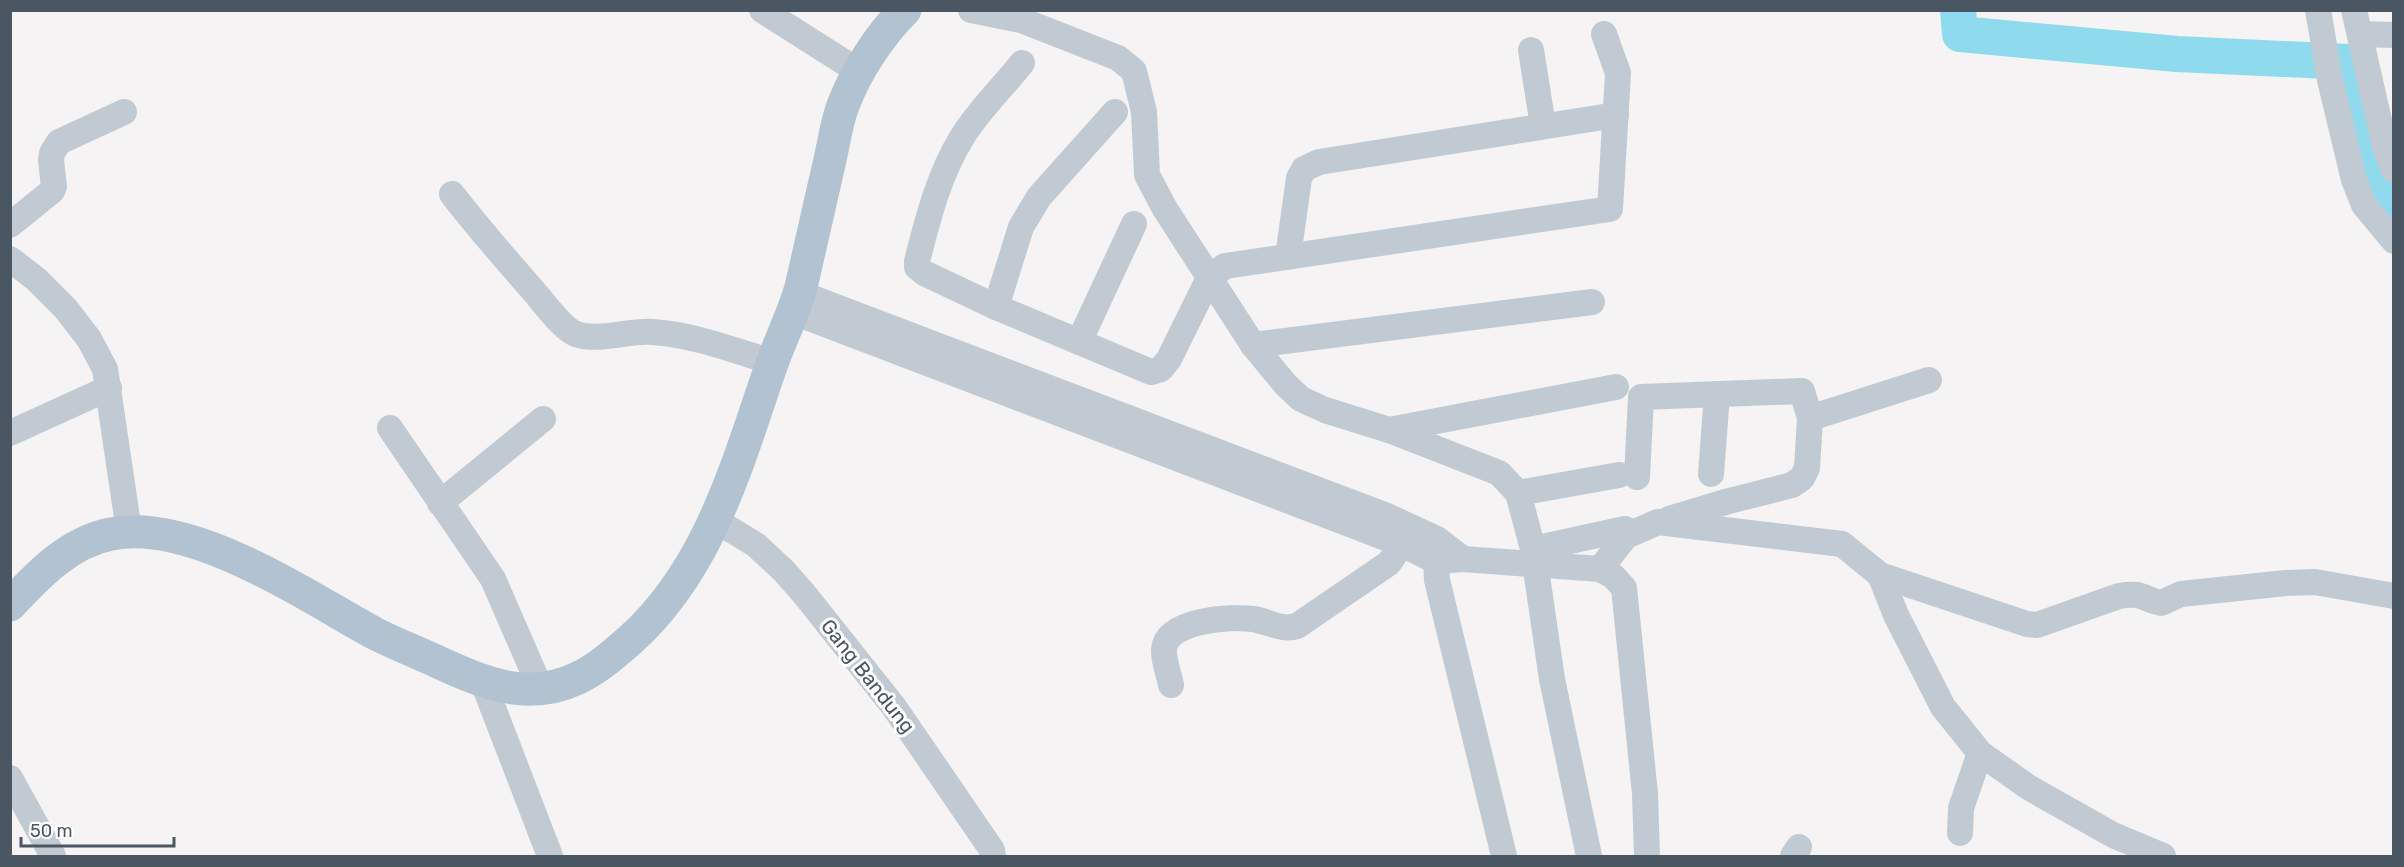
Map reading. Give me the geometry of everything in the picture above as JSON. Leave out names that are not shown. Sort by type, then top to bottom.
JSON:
[{"type":"main road","points":[[10,605],[32,582],[73,549],[109,534],[129,531],[151,533],[190,541],[226,555],[296,588],[376,634],[483,682],[504,688],[552,686],[577,678],[602,664],[642,629],[681,580],[698,554],[715,520],[728,490],[795,302],[843,106],[858,71],[905,10]]},
{"type":"street","points":[[762,10],[858,71]]},
{"type":"street","points":[[970,10],[1021,20],[1118,58],[1129,65],[1136,75],[1144,112],[1147,176],[1165,210],[1253,345],[1286,385],[1301,399],[1325,410],[1389,430],[1499,473],[1518,493],[1534,557],[1552,679],[1588,856]]},
{"type":"street","points":[[2318,10],[2330,80],[2354,180],[2364,205],[2394,241]]},
{"type":"street","points":[[2357,22],[2394,35]]},
{"type":"street","points":[[2357,22],[2385,147],[2394,170]]},
{"type":"street","points":[[1022,63],[962,137],[951,158],[932,203],[917,267],[924,273],[996,306],[1151,372],[1161,369],[1168,359],[1209,278],[1224,266],[1610,209],[1618,73],[1604,34]]},
{"type":"street","points":[[1531,50],[1543,126]]},
{"type":"street","points":[[10,225],[52,191],[54,187],[52,153],[59,142],[124,112]]},
{"type":"street","points":[[996,306],[1021,227],[1040,197],[1115,112]]},
{"type":"street","points":[[1288,257],[1299,178],[1304,169],[1318,162],[1616,115]]},
{"type":"street","points":[[452,194],[481,232],[556,318],[574,334],[591,338],[651,332],[674,334],[772,362]]},
{"type":"street","points":[[1078,342],[1134,224]]},
{"type":"street","points":[[10,259],[36,279],[66,309],[94,348],[105,369],[129,531]]},
{"type":"street","points":[[795,302],[1402,544],[1436,561],[1534,557],[1600,569],[1613,576],[1624,588],[1645,794],[1647,856]]},
{"type":"street","points":[[795,302],[1387,516],[1437,539],[1463,559]]},
{"type":"street","points":[[1253,345],[1592,302]]},
{"type":"street","points":[[1810,418],[1929,380]]},
{"type":"street","points":[[1389,430],[1616,387]]},
{"type":"street","points":[[10,433],[109,388]]},
{"type":"street","points":[[1518,493],[1628,476],[1641,397],[1802,391],[1810,418],[1807,468],[1802,478],[1792,485],[1658,522],[1626,536],[1600,569]]},
{"type":"street","points":[[1711,474],[1717,394]]},
{"type":"street","points":[[440,503],[543,419]]},
{"type":"street","points":[[390,428],[493,579],[540,687]]},
{"type":"street","name":"Gang Bandung","points":[[715,520],[756,545],[805,595],[920,742],[992,850],[993,856]]},
{"type":"street","points":[[1658,522],[1842,544],[1880,575],[2027,624],[2037,625],[2119,596],[2133,594],[2143,595],[2161,603],[2181,594],[2237,587],[2315,582],[2394,596]]},
{"type":"street","points":[[1534,557],[1625,529]]},
{"type":"street","points":[[1171,685],[1164,649],[1168,637],[1174,631],[1184,626],[1240,618],[1256,619],[1282,627],[1297,626],[1389,563],[1402,544]]},
{"type":"street","points":[[1436,561],[1437,580],[1504,856]]},
{"type":"street","points":[[1880,575],[1896,615],[1943,707],[1980,753],[2028,787],[2113,835],[2163,856]]},
{"type":"street","points":[[483,682],[550,856]]},
{"type":"street","points":[[1960,833],[1961,808],[1980,753]]},
{"type":"street","points":[[10,778],[53,856]]},
{"type":"waterway","points":[[1958,10],[1960,34],[2177,54],[2349,62],[2378,194],[2394,214]]}]
